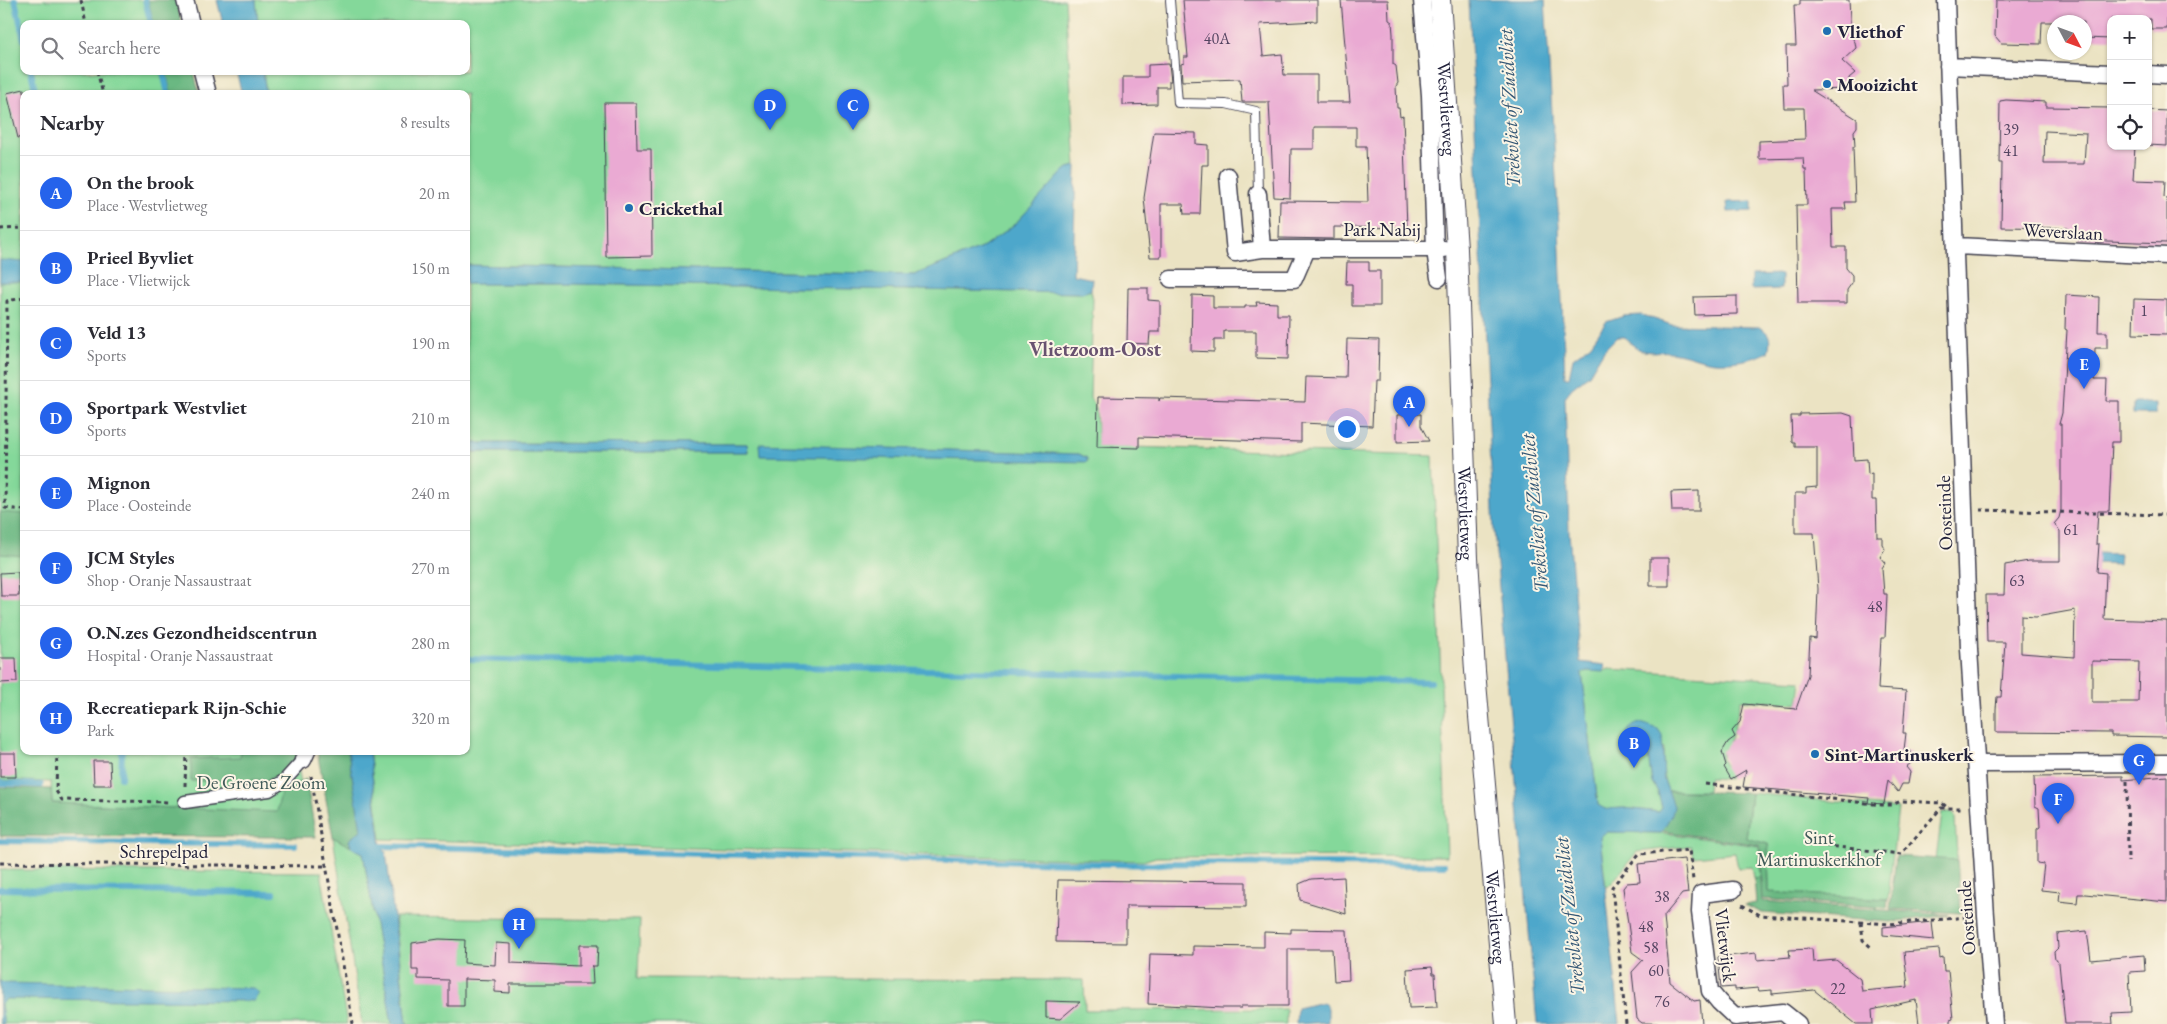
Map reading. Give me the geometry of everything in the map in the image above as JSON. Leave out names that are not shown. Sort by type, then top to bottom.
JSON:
[{"type":"street","points":[[185,0],[189,20]]},
{"type":"street","name":"Westvlietweg","points":[[1422,0],[1430,95],[1436,250],[1439,278]]},
{"type":"street","name":"Westvlietweg","points":[[1440,0],[1457,249],[1468,558],[1475,671],[1506,1024]]},
{"type":"street","name":"Oosteinde","points":[[1946,0],[1964,510],[1976,764],[1994,1024]]},
{"type":"street","points":[[1948,66],[2107,73]]},
{"type":"street","points":[[2152,74],[2167,75]]},
{"type":"street","points":[[203,75],[207,90]]},
{"type":"street","points":[[1228,176],[1236,279]]},
{"type":"street","points":[[1258,194],[1262,249]]},
{"type":"street","name":"Weverslaan","points":[[1956,246],[2167,256]]},
{"type":"street","name":"Park Nabij","points":[[1235,252],[1262,249],[1457,249]]},
{"type":"street","points":[[1171,279],[1294,279],[1307,249]]},
{"type":"street","points":[[185,802],[269,790],[284,781],[305,756]]},
{"type":"street","points":[[1976,764],[2167,763]]},
{"type":"street","name":"Vlietwijck","points":[[1733,890],[1701,894],[1700,912],[1710,991],[1735,1017],[1784,1012],[1798,1024]]},
{"type":"lane","points":[[1170,0],[1178,103],[1226,104],[1256,111],[1258,194]]},
{"type":"path","points":[[80,0],[85,20]]},
{"type":"path","points":[[98,75],[101,90]]},
{"type":"path","points":[[0,229],[20,228]]},
{"type":"path","points":[[20,299],[7,301],[4,508],[20,510]]},
{"type":"path","points":[[1964,510],[2167,515]]},
{"type":"path","points":[[57,755],[56,791],[62,800],[185,802],[186,755]]},
{"type":"path","points":[[305,756],[312,781],[353,1024]]},
{"type":"path","points":[[2126,763],[2128,862]]},
{"type":"path","points":[[1706,784],[1892,806],[1901,800],[1942,803],[1948,808]]},
{"type":"path","points":[[1810,844],[1901,854],[1940,808],[1979,809]]},
{"type":"path","points":[[1626,1024],[1612,887],[1639,854],[1689,850],[1694,889],[1701,894]]},
{"type":"path","name":"Schrepelpad","points":[[0,863],[327,866]]},
{"type":"path","points":[[1733,890],[1744,907],[1760,915],[1888,924],[1986,916]]},
{"type":"path","points":[[1861,922],[1863,940],[1873,949]]},
{"type":"green space","name":"De Groene Zoom","points":[[0,0],[143,0],[148,20],[20,20],[20,75],[161,75],[165,90],[20,90],[20,755],[296,755],[307,814],[52,803],[51,782],[0,780]]},
{"type":"green space","points":[[148,0],[176,0],[181,20],[153,20]]},
{"type":"green space","points":[[256,0],[1065,0],[1076,166],[1068,168],[1015,224],[984,247],[914,275],[470,265],[470,90],[265,90],[264,75],[470,75],[470,20],[258,20]]},
{"type":"green space","points":[[167,75],[195,75],[198,90],[170,90]]},
{"type":"green space","points":[[470,284],[1082,293],[1091,290],[1093,299],[1090,398],[1096,408],[1098,446],[1433,456],[1447,856],[1156,857],[1143,861],[381,839],[370,755],[470,755],[470,452],[748,452],[747,444],[470,443]],"holes":[[[759,445],[1079,454],[1087,458]]]},
{"type":"green space","points":[[0,512],[20,514],[20,556],[0,554]]},
{"type":"green space","points":[[1609,669],[1801,681],[1798,704],[1741,700],[1732,735],[1722,756],[1722,760],[1730,770],[1729,779],[1709,778],[1708,791],[1668,791],[1663,770],[1664,748],[1630,728],[1624,745],[1635,746],[1644,743],[1647,748],[1652,782],[1658,792],[1662,808],[1659,812],[1624,808],[1605,809],[1598,806],[1582,673]]},
{"type":"green space","points":[[240,755],[303,755],[304,763],[267,780],[191,781],[191,759],[240,757]]},
{"type":"green space","points":[[318,755],[349,755],[362,831],[349,840],[351,847],[333,837]]},
{"type":"green space","points":[[306,779],[316,837],[0,836],[0,787],[51,789],[52,803],[277,812],[281,791]]},
{"type":"green space","points":[[1668,791],[1751,793],[1746,838],[1768,844],[1769,892],[1888,899],[1887,908],[1763,899],[1760,845],[1661,831],[1672,812],[1672,803]]},
{"type":"green space","name":"Sint Martinuskerkhof","points":[[1751,793],[1898,808],[1888,899],[1769,893],[1768,844],[1746,839]]},
{"type":"green space","points":[[1942,813],[1953,813],[1955,817],[1957,860],[1936,860]]},
{"type":"green space","points":[[1605,832],[1664,833],[1759,846],[1761,877],[1754,878],[1752,867],[1738,868],[1735,853],[1693,857],[1691,846],[1637,852],[1611,884],[1606,887],[1600,837]]},
{"type":"green space","points":[[333,837],[363,853],[392,1024],[362,1024]]},
{"type":"green space","points":[[1896,856],[1957,860],[1961,913],[1890,909]]},
{"type":"green space","points":[[0,870],[321,872],[347,1024],[0,1024]]},
{"type":"green space","points":[[1761,877],[1762,901],[1949,915],[1890,922],[1762,913],[1745,905],[1756,903],[1754,878]]},
{"type":"green space","points":[[395,917],[640,920],[638,978],[1084,980],[1085,1010],[1286,1009],[1286,1024],[407,1024]]},
{"type":"water","points":[[217,0],[256,0],[258,20],[222,20]]},
{"type":"water","name":"Trekvliet of Zuidvliet","points":[[1469,0],[1545,0],[1559,226],[1565,378],[1569,377],[1573,358],[1591,344],[1606,322],[1624,316],[1642,315],[1672,325],[1760,327],[1766,332],[1770,344],[1768,352],[1762,355],[1736,361],[1715,362],[1677,353],[1643,351],[1625,337],[1617,337],[1604,350],[1589,375],[1572,388],[1565,397],[1569,533],[1580,662],[1605,665],[1604,672],[1587,671],[1582,673],[1598,805],[1605,809],[1624,808],[1659,812],[1662,808],[1658,792],[1652,782],[1647,748],[1644,743],[1637,745],[1633,752],[1625,749],[1627,732],[1636,724],[1641,723],[1658,729],[1662,735],[1664,780],[1674,806],[1672,814],[1661,833],[1606,832],[1600,837],[1620,1024],[1537,1024],[1494,530]]},
{"type":"water","points":[[237,75],[264,75],[265,90],[241,90]]},
{"type":"water","points":[[1076,166],[1073,275],[1092,279],[1091,290],[1082,293],[470,284],[470,265],[914,275],[984,247],[1015,224],[1068,168]]},
{"type":"water","points":[[1752,201],[1752,211],[1728,212],[1727,202]]},
{"type":"water","points":[[0,260],[20,262],[20,282],[0,282]]},
{"type":"water","points":[[1781,274],[1781,289],[1751,290],[1751,275]]},
{"type":"water","points":[[2133,403],[2156,403],[2156,414],[2133,414]]},
{"type":"water","points":[[470,443],[747,444],[748,452],[470,452]]},
{"type":"water","points":[[759,444],[1079,454],[1087,458],[1087,462],[760,456]]},
{"type":"water","points":[[2096,553],[2120,554],[2119,564],[2096,563]]},
{"type":"water","points":[[349,755],[370,755],[381,846],[386,852],[407,1024],[392,1024],[363,853],[351,847],[349,840],[361,830]]},
{"type":"water","points":[[0,981],[4,983],[253,988],[259,993],[254,1001],[6,999],[1,1004],[4,1024],[0,1024]]},
{"type":"water","points":[[1323,1002],[1328,1008],[1328,1022],[1296,1024],[1297,1008]]},
{"type":"building","points":[[1183,0],[1317,0],[1317,21],[1260,24],[1263,56],[1282,54],[1284,75],[1317,75],[1317,102],[1350,102],[1341,0],[1388,0],[1389,20],[1392,22],[1393,34],[1393,64],[1396,66],[1398,83],[1396,86],[1397,108],[1399,108],[1400,117],[1403,116],[1407,228],[1334,227],[1334,239],[1279,238],[1280,201],[1368,202],[1366,146],[1356,146],[1356,127],[1314,127],[1314,149],[1291,149],[1290,198],[1274,197],[1269,102],[1242,102],[1240,79],[1182,81],[1181,64],[1184,63],[1184,57],[1188,57]]},
{"type":"building","points":[[1800,0],[1849,0],[1851,36],[1856,48],[1842,61],[1855,73],[1849,78],[1849,89],[1811,90],[1857,119],[1857,127],[1854,131],[1855,147],[1853,147],[1855,202],[1845,202],[1846,209],[1832,209],[1833,247],[1846,247],[1846,268],[1852,275],[1852,283],[1847,290],[1847,303],[1798,303],[1796,205],[1807,205],[1806,169],[1804,169],[1803,158],[1759,159],[1759,141],[1805,139],[1804,108],[1784,108],[1783,84],[1787,84],[1786,46],[1796,46],[1794,5],[1800,5]]},
{"type":"building","points":[[1996,0],[2167,0],[2167,29],[2152,29],[2152,15],[2107,15],[2107,39],[2092,38],[2092,15],[2047,15],[2047,22],[2042,22],[2041,44],[2001,43],[1995,36]]},
{"type":"building","points":[[1169,64],[1171,81],[1169,81],[1169,87],[1157,87],[1157,104],[1123,105],[1123,77],[1148,77],[1148,65]]},
{"type":"building","points":[[24,89],[20,90],[20,138],[18,138],[7,93]]},
{"type":"building","points":[[2000,101],[2046,102],[2046,107],[2107,108],[2107,150],[2135,150],[2133,180],[2165,181],[2164,197],[2167,198],[2167,243],[2078,240],[2079,237],[2068,236],[2068,228],[2001,227],[2002,163],[1999,163]],"holes":[[[2045,131],[2086,133],[2084,164],[2044,164]]]},
{"type":"building","name":"Crickethal","points":[[604,103],[636,103],[637,149],[651,149],[652,256],[606,257]]},
{"type":"building","points":[[2152,110],[2167,111],[2167,146],[2152,145]]},
{"type":"building","points":[[1154,132],[1196,133],[1196,144],[1208,145],[1208,165],[1202,165],[1200,214],[1184,214],[1183,204],[1161,204],[1161,257],[1150,257],[1144,198]]},
{"type":"building","points":[[1347,262],[1369,262],[1369,271],[1380,271],[1380,306],[1352,306],[1352,284],[1346,284]]},
{"type":"building","points":[[1128,288],[1148,288],[1148,300],[1160,301],[1160,332],[1150,332],[1149,344],[1127,343]]},
{"type":"building","points":[[1192,295],[1213,296],[1213,308],[1245,308],[1245,306],[1257,306],[1256,302],[1277,303],[1277,315],[1289,315],[1288,359],[1256,358],[1256,331],[1224,331],[1224,340],[1214,340],[1214,352],[1191,351]]},
{"type":"building","points":[[2066,295],[2099,297],[2098,332],[2107,332],[2107,348],[2095,348],[2094,380],[2107,380],[2106,401],[2119,401],[2119,442],[2112,442],[2109,511],[2098,511],[2096,544],[2099,544],[2097,572],[2106,573],[2104,619],[2167,621],[2167,737],[2111,736],[2111,733],[1996,732],[1997,697],[2001,697],[2005,642],[1987,642],[1986,595],[2004,595],[2005,565],[2029,561],[2060,561],[2060,531],[2054,524],[2059,518],[2061,510],[2061,424],[2059,424],[2062,413],[2067,330],[2065,329]],"holes":[[[2075,610],[2074,657],[2021,653],[2021,616],[2036,617]],[[2092,661],[2139,662],[2138,702],[2092,702]]]},
{"type":"building","points":[[1737,296],[1737,314],[1695,315],[1694,297]]},
{"type":"building","points":[[2134,299],[2167,300],[2167,335],[2133,334]]},
{"type":"building","points":[[1347,339],[1379,340],[1378,381],[1374,381],[1372,426],[1301,423],[1301,442],[1139,437],[1139,448],[1097,447],[1098,397],[1159,398],[1159,401],[1160,398],[1305,402],[1306,377],[1346,378]]},
{"type":"building","points":[[1843,413],[1852,416],[1854,460],[1867,459],[1868,474],[1872,473],[1872,500],[1876,500],[1877,537],[1882,537],[1882,544],[1885,549],[1880,557],[1885,563],[1882,568],[1884,594],[1887,594],[1885,638],[1881,638],[1878,689],[1906,691],[1903,733],[1906,733],[1904,750],[1911,751],[1911,763],[1906,767],[1910,772],[1908,784],[1902,784],[1898,792],[1888,780],[1884,804],[1868,803],[1869,798],[1743,787],[1746,770],[1731,779],[1724,767],[1726,765],[1722,752],[1728,742],[1735,737],[1732,731],[1740,722],[1744,704],[1796,709],[1808,675],[1810,638],[1816,639],[1818,589],[1814,533],[1795,533],[1795,493],[1806,493],[1806,488],[1817,487],[1817,447],[1795,447],[1795,442],[1792,442],[1791,416]]},
{"type":"building","points":[[1421,414],[1421,426],[1429,441],[1397,442],[1397,415]]},
{"type":"building","points":[[1699,491],[1699,511],[1672,511],[1671,492]]},
{"type":"building","points":[[1650,558],[1669,558],[1669,586],[1650,586]]},
{"type":"building","points":[[18,572],[19,596],[1,596],[0,573]]},
{"type":"building","points":[[0,658],[16,658],[17,682],[0,683]]},
{"type":"building","points":[[0,753],[15,753],[16,777],[0,777]]},
{"type":"building","points":[[93,761],[110,761],[111,785],[94,785]]},
{"type":"building","points":[[2123,776],[2123,780],[2167,776],[2167,902],[2085,894],[2078,894],[2077,903],[2059,901],[2060,892],[2041,890],[2044,864],[2037,863],[2037,829],[2040,827],[2039,808],[2035,806],[2034,777]]},
{"type":"building","points":[[1684,859],[1688,893],[1682,894],[1664,916],[1670,982],[1694,1001],[1700,1000],[1702,1024],[1642,1023],[1637,1019],[1632,972],[1643,960],[1632,952],[1623,888],[1627,883],[1640,882],[1638,864]]},
{"type":"building","points":[[1344,877],[1346,914],[1300,900],[1299,884],[1311,879]]},
{"type":"building","points":[[1058,880],[1246,882],[1246,907],[1126,906],[1126,943],[1056,942]]},
{"type":"building","points":[[1932,922],[1934,940],[1883,935],[1883,927]]},
{"type":"building","points":[[1291,929],[1347,930],[1349,980],[1334,981],[1332,949],[1288,949],[1288,1006],[1222,1008],[1148,1004],[1150,954],[1193,955],[1193,946],[1264,947],[1264,932],[1291,933]]},
{"type":"building","points":[[2087,931],[2091,960],[2144,955],[2145,971],[2129,972],[2131,1012],[2112,1013],[2113,1024],[2065,1024],[2059,963],[2055,960],[2054,952],[2058,948],[2057,934]]},
{"type":"building","points":[[439,939],[465,940],[464,963],[495,965],[496,943],[511,944],[511,963],[579,966],[579,945],[598,945],[597,966],[592,966],[593,984],[510,984],[510,993],[495,992],[495,980],[464,979],[464,1006],[448,1006],[448,980],[418,979],[418,970],[412,970],[412,943]]},
{"type":"building","points":[[1812,949],[1813,962],[1836,960],[1860,979],[1862,991],[1908,987],[1904,952],[1939,949],[1940,958],[1943,957],[1944,971],[1948,971],[1953,1019],[1950,1020],[1950,1024],[1919,1024],[1916,1000],[1872,1010],[1873,1024],[1856,1024],[1814,990],[1772,994],[1772,990],[1759,991],[1758,988],[1735,990],[1735,987],[1721,988],[1718,957],[1756,953],[1757,960],[1790,957],[1789,950]]},
{"type":"building","points":[[1432,967],[1433,974],[1435,974],[1437,1007],[1409,1008],[1407,969]]},
{"type":"building","points":[[1046,1001],[1080,1002],[1060,1019],[1046,1018]]},
{"type":"waterway","points":[[15,0],[20,22]]},
{"type":"waterway","points":[[145,0],[150,20]]},
{"type":"waterway","points":[[32,75],[35,90]]},
{"type":"waterway","points":[[164,75],[167,90]]},
{"type":"waterway","points":[[470,659],[1431,682]]},
{"type":"waterway","points":[[121,778],[122,755]]},
{"type":"waterway","points":[[0,783],[41,785]]},
{"type":"waterway","points":[[0,841],[295,845]]},
{"type":"waterway","points":[[381,846],[1152,865],[1171,863],[1444,865]]},
{"type":"waterway","points":[[0,889],[274,893]]},
{"type":"place","name":"Vliethof","points":[[1827,31]]},
{"type":"place","name":"Mooizicht","points":[[1827,84]]},
{"type":"place","name":"Sportpark Westvliet","points":[[770,130]]},
{"type":"place","name":"Veld 13","points":[[853,130]]},
{"type":"place","name":"Crickethal","points":[[629,208]]},
{"type":"place","name":"Mignon","points":[[2084,389]]},
{"type":"place","name":"On the brook","points":[[1409,427]]},
{"type":"place","name":"Sint-Martinuskerk","points":[[1815,754]]},
{"type":"place","name":"Prieel Byvliet","points":[[1634,768]]},
{"type":"place","name":"O.N.zes Gezondheidscentrun","points":[[2139,785]]},
{"type":"place","name":"JCM Styles","points":[[2058,824]]},
{"type":"place","name":"Recreatiepark Rijn-Schie","points":[[519,949]]},
{"type":"district","name":"Vlietzoom-Oost","points":[[1095,349]]}]
